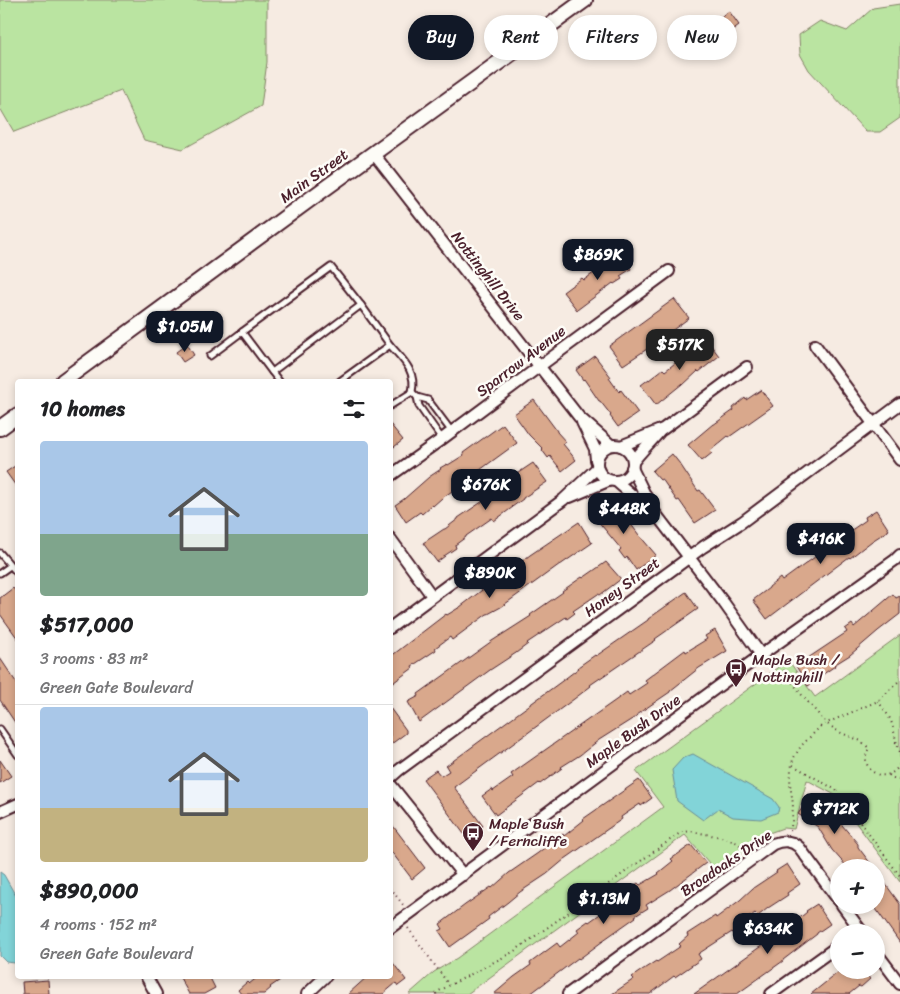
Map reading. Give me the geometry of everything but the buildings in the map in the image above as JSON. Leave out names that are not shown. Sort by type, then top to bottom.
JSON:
[{"type":"main road","name":"Main Street","points":[[66,379],[585,0]]},
{"type":"main road","points":[[0,428],[15,417]]},
{"type":"street","name":"Nottinghill Drive","points":[[373,153],[579,417],[595,449],[596,464]]},
{"type":"street","name":"Sparrow Avenue","points":[[393,474],[669,270]]},
{"type":"street","points":[[815,345],[900,460]]},
{"type":"street","points":[[563,500],[627,477],[638,454],[663,429],[747,368]]},
{"type":"street","name":"Honey Street","points":[[393,776],[689,558],[742,522],[900,404]]},
{"type":"street","name":"Nottinghill Drive","points":[[579,417],[616,446]]},
{"type":"street","points":[[393,626],[563,500],[596,464],[601,451],[663,429]]},
{"type":"street","points":[[616,446],[629,452],[652,509],[765,653]]},
{"type":"street","points":[[596,464],[601,476],[613,481],[652,509]]},
{"type":"street","points":[[393,542],[432,596]]},
{"type":"street","name":"Maple Bush Drive","points":[[393,926],[898,558]]},
{"type":"street","points":[[393,788],[463,875]]},
{"type":"street","points":[[0,812],[15,805]]},
{"type":"street","name":"Broadoaks Drive","points":[[568,994],[773,844],[780,841],[788,840],[799,846],[830,889]]},
{"type":"street","points":[[771,994],[830,951]]},
{"type":"street","points":[[885,964],[900,984]]},
{"type":"street","points":[[148,979],[156,994]]},
{"type":"street","points":[[307,994],[323,979]]},
{"type":"lane","points":[[210,356],[331,267],[410,370],[413,386],[412,392],[393,404]]},
{"type":"lane","points":[[272,372],[361,305]]},
{"type":"lane","points":[[242,332],[277,379]]},
{"type":"lane","points":[[343,379],[390,345]]},
{"type":"lane","points":[[412,392],[417,397],[428,400],[452,432]]},
{"type":"lane","points":[[417,397],[419,406],[442,439]]},
{"type":"lane","points":[[0,553],[15,571]]},
{"type":"lane","points":[[0,573],[10,566]]},
{"type":"lane","points":[[0,730],[15,751]]},
{"type":"path","points":[[765,653],[826,723],[839,732],[861,741],[869,748],[866,756],[868,767],[882,776],[897,769],[900,764]]},
{"type":"path","points":[[788,840],[793,804],[790,784],[792,764],[801,746],[822,725],[878,700],[900,680]]},
{"type":"path","points":[[878,700],[890,718],[895,742],[900,752]]},
{"type":"path","points":[[895,742],[900,743]]},
{"type":"path","points":[[792,764],[836,790],[900,876]]},
{"type":"path","points":[[889,774],[893,778],[900,780]]},
{"type":"path","points":[[436,994],[438,990],[513,952],[680,832],[690,831],[721,837],[738,843],[752,860]]},
{"type":"path","points":[[393,892],[410,913]]},
{"type":"path","points":[[411,932],[449,985]]},
{"type":"green space","points":[[0,0],[267,0],[267,62],[261,106],[183,149],[144,140],[121,91],[14,132],[0,108]]},
{"type":"green space","points":[[900,4],[900,118],[880,132],[866,132],[809,70],[800,54],[799,35],[820,21],[847,31],[873,8]]},
{"type":"green space","points":[[900,635],[900,882],[885,862],[885,859],[883,859],[835,795],[807,780],[794,829],[783,828],[769,833],[716,871],[685,835],[467,994],[409,994],[434,972],[457,958],[663,807],[636,771],[788,660],[815,697]]},
{"type":"water","points":[[693,754],[773,799],[779,807],[778,812],[761,819],[733,817],[718,809],[703,820],[677,801],[672,770],[683,758]]},
{"type":"water","points":[[0,872],[4,875],[15,894],[15,963],[6,962],[0,956]]},
{"type":"place","name":"Maple Bush / Nottinghill","points":[[736,688]]},
{"type":"place","name":"Maple Bush / Ferncliffe","points":[[473,852]]}]
